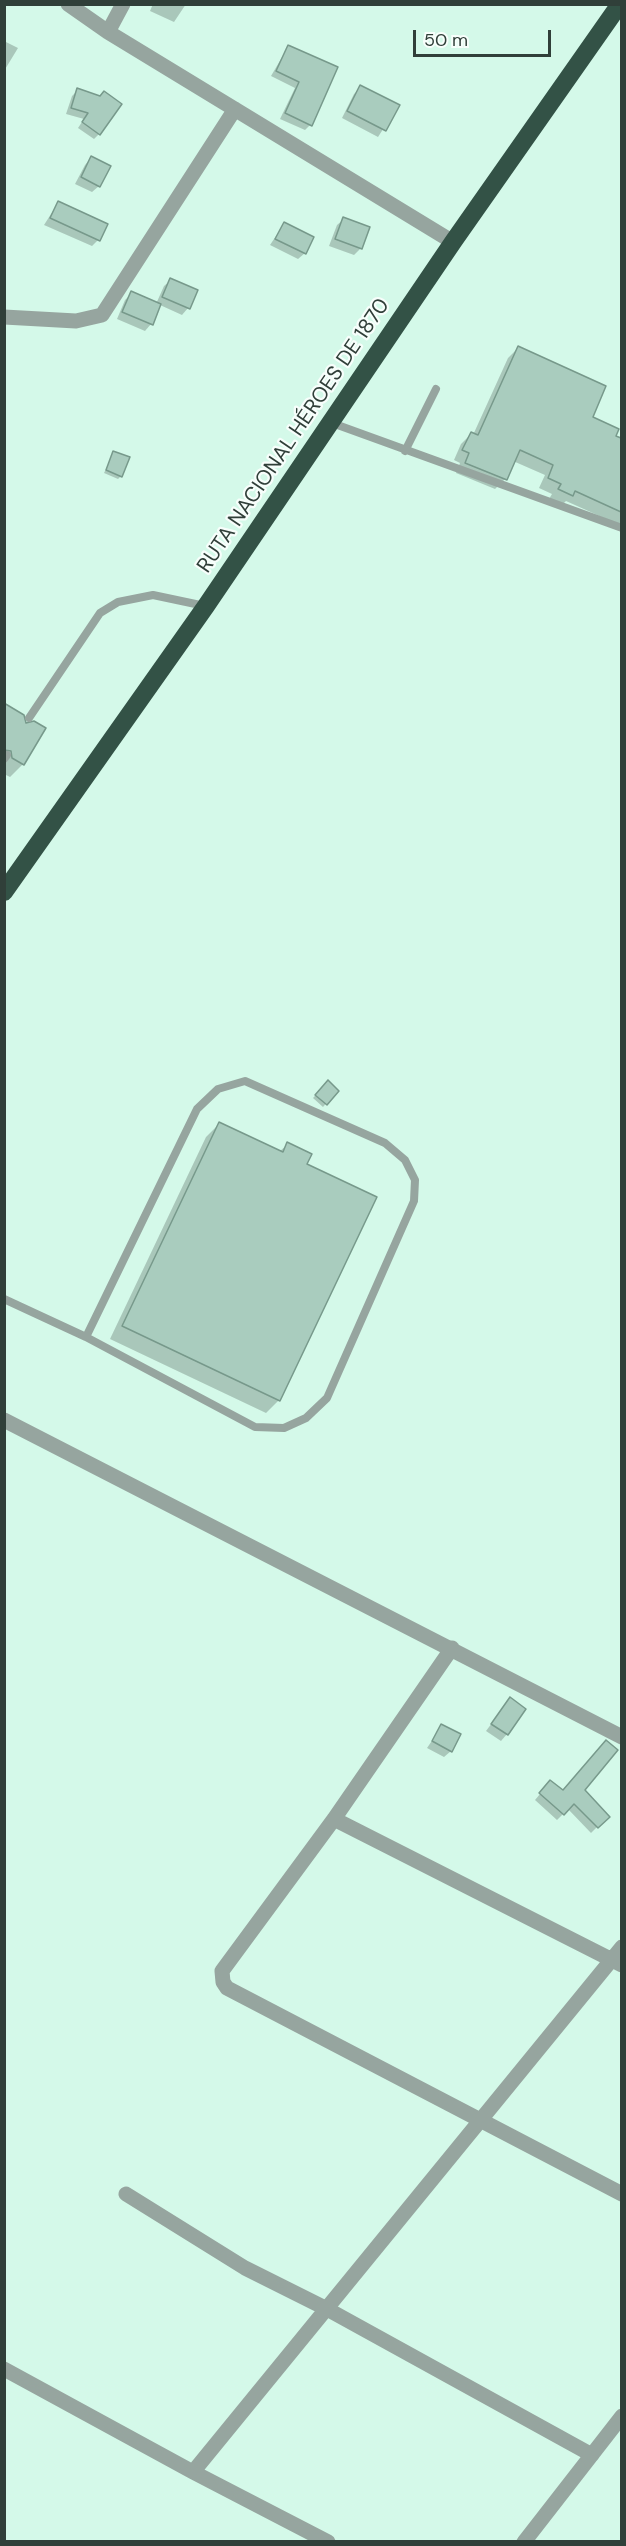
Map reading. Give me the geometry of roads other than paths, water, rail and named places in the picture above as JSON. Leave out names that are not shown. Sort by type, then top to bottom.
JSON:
[{"type":"highway","name":"RUTA NACIONAL HÉROES DE 1870","points":[[4,892],[206,606],[453,242],[620,4]]},
{"type":"street","points":[[68,4],[108,32],[453,242]]},
{"type":"street","points":[[108,32],[123,4]]},
{"type":"street","points":[[4,317],[76,321],[102,315],[235,109]]},
{"type":"street","points":[[4,1420],[452,1648],[621,1737]]},
{"type":"street","points":[[452,1648],[334,1819],[222,1971],[223,1982],[227,1988],[621,2194]]},
{"type":"street","points":[[334,1819],[616,1963]]},
{"type":"street","points":[[193,2472],[478,2121],[616,1963],[621,1947]]},
{"type":"street","points":[[126,2194],[245,2268],[327,2309],[592,2455]]},
{"type":"street","points":[[4,2369],[193,2472],[328,2541]]},
{"type":"street","points":[[524,2541],[621,2416]]},
{"type":"lane","points":[[405,451],[436,389]]},
{"type":"lane","points":[[330,423],[621,528]]},
{"type":"lane","points":[[29,718],[100,613],[118,602],[153,595],[206,606]]},
{"type":"lane","points":[[4,1299],[86,1337],[255,1427],[284,1428],[306,1418],[327,1398],[414,1202],[414,1180],[405,1160],[385,1143],[245,1081],[218,1089],[197,1110],[86,1337]]}]
